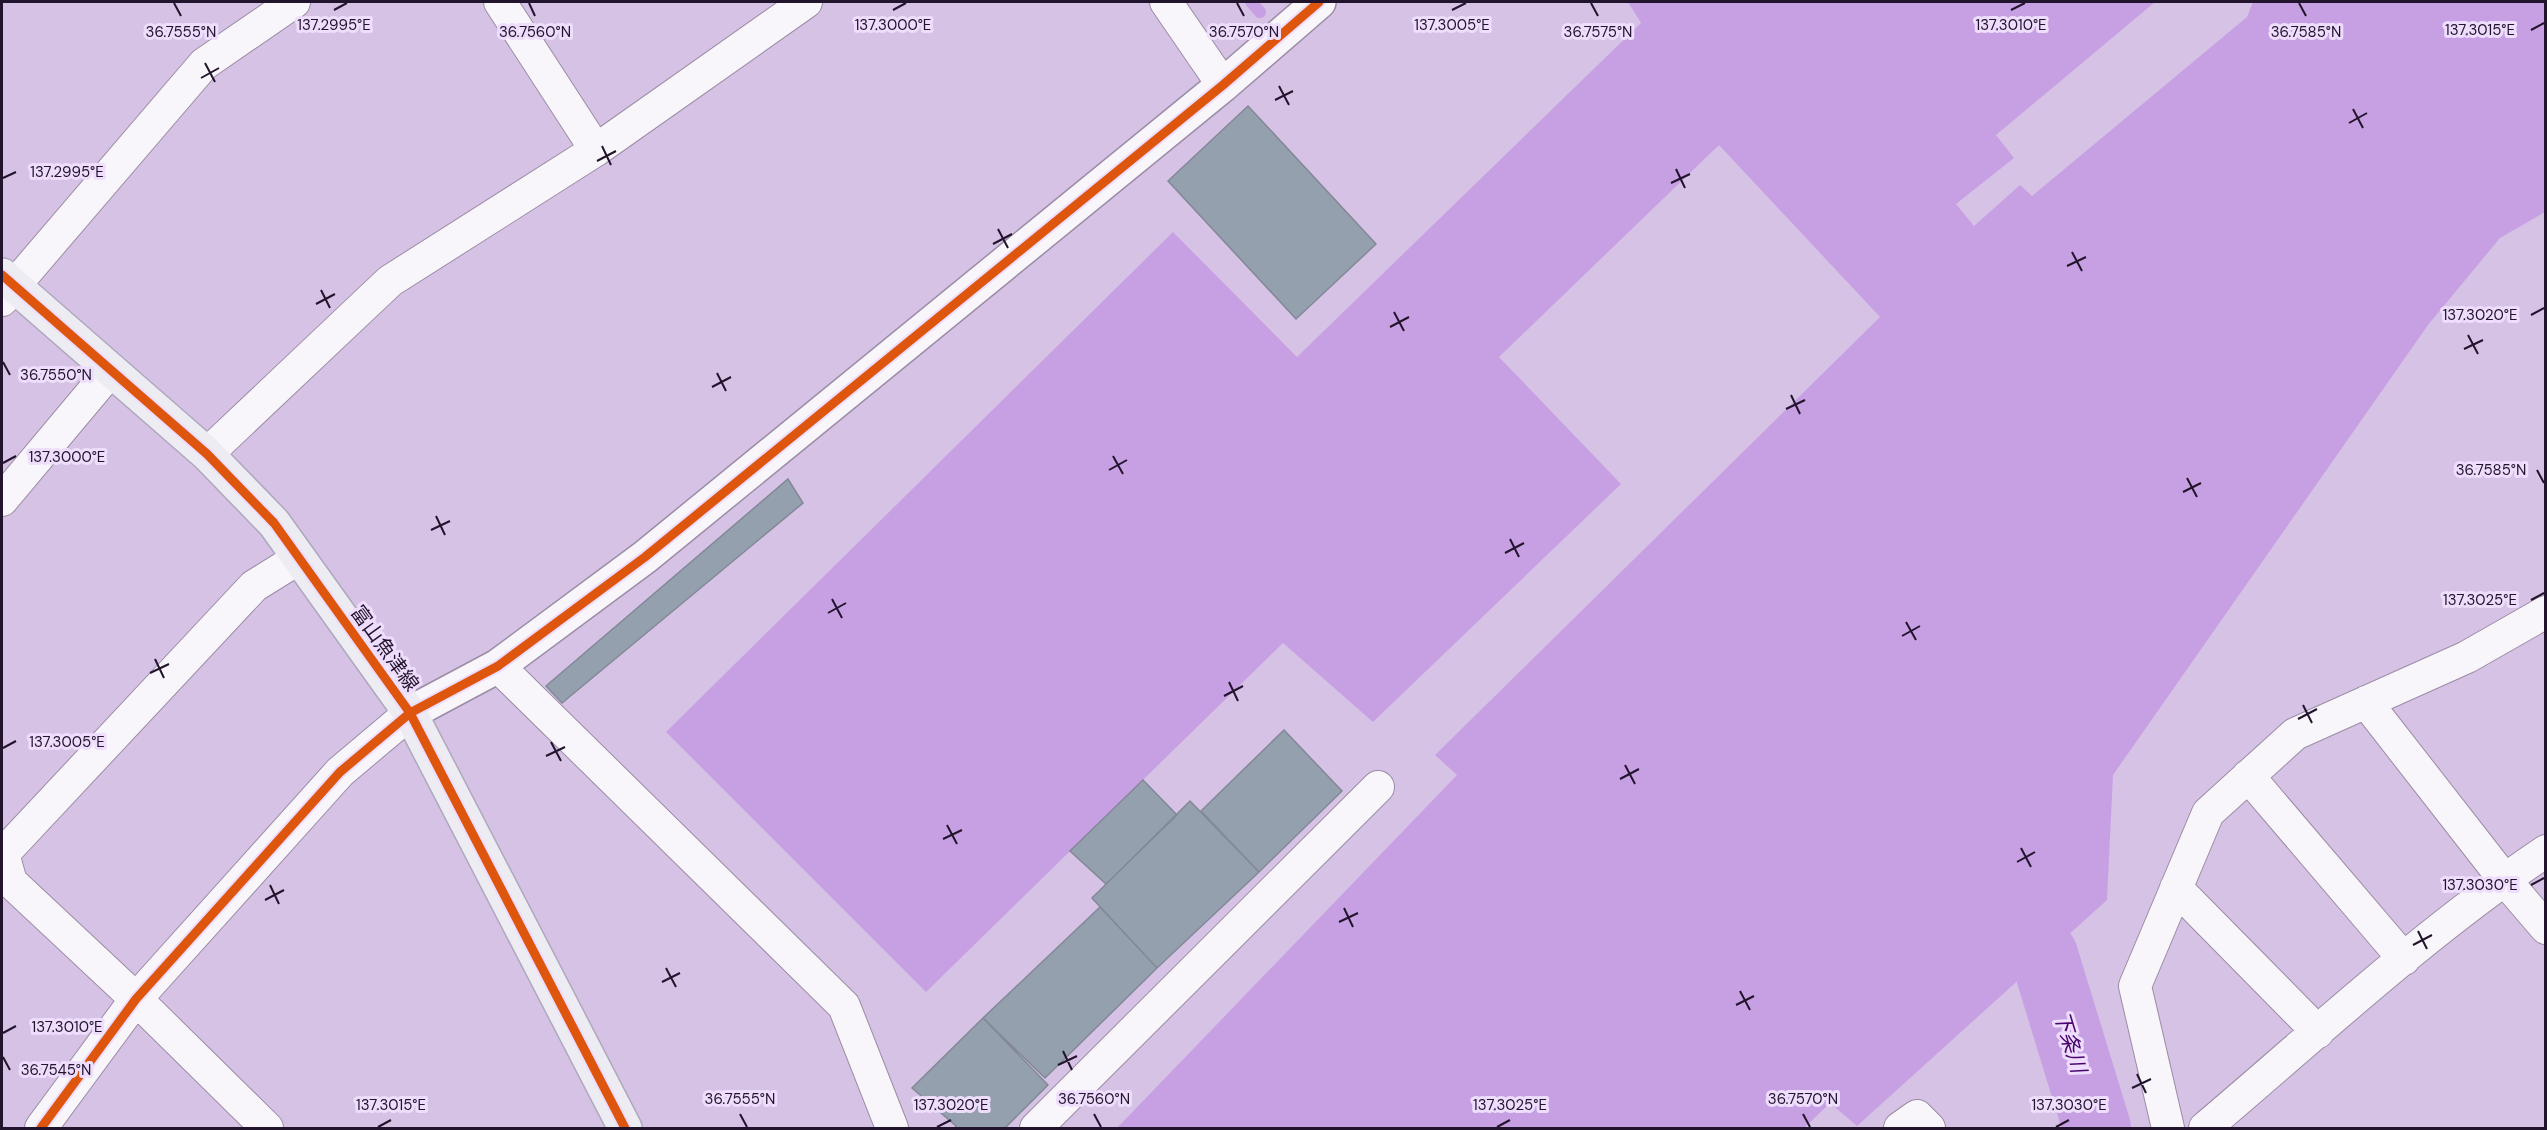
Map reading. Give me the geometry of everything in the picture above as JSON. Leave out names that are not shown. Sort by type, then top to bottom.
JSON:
[{"type":"main road","name":"富山魚津線","points":[[5,287],[111,370],[207,454],[274,523],[410,713],[625,1128]]},
{"type":"street","points":[[5,287],[204,64],[294,2]]},
{"type":"street","points":[[500,2],[596,150]]},
{"type":"street","points":[[207,454],[390,281],[596,150],[806,2]]},
{"type":"street","points":[[1166,2],[1223,85]]},
{"type":"street","points":[[41,1128],[136,999],[340,772],[410,713],[498,666],[645,558],[1223,85],[1319,2]]},
{"type":"street","points":[[2,500],[111,370]]},
{"type":"street","points":[[267,1128],[136,999],[11,882],[2,853],[254,586],[299,558]]},
{"type":"street","points":[[2168,1128],[2135,986],[2208,813],[2295,734],[2467,657],[2546,612]]},
{"type":"street","points":[[498,666],[844,1006],[892,1128]]},
{"type":"street","points":[[2366,702],[2504,879],[2546,928]]},
{"type":"street","points":[[2248,776],[2404,958]]},
{"type":"street","points":[[1036,1128],[1378,787]]},
{"type":"street","points":[[2205,1128],[2404,958],[2504,879],[2546,852]]},
{"type":"street","points":[[2176,888],[2318,1032]]},
{"type":"street","points":[[1900,1128],[1917,1116],[1929,1128]]},
{"type":"shaded area","points":[[1628,2],[2155,2],[1996,135],[2014,158],[1956,204],[1974,226],[2020,185],[2032,196],[2247,17],[2253,2],[2545,2],[2545,212],[2500,238],[2428,325],[2113,775],[2107,900],[1857,1126],[1830,1103],[1804,1128],[1117,1128],[1457,775],[1435,755],[1880,317],[1719,145],[1499,357],[1621,484],[1373,722],[1283,643],[926,992],[666,732],[1173,232],[1297,357],[1641,23]]},
{"type":"building","points":[[1248,106],[1376,244],[1296,319],[1168,181]]},
{"type":"building","points":[[788,479],[803,503],[562,703],[546,686]]},
{"type":"building","points":[[1284,730],[1342,791],[1259,872],[1201,811]]},
{"type":"building","points":[[1143,780],[1177,815],[1106,884],[1070,851]]},
{"type":"building","points":[[1190,801],[1259,872],[1157,968],[1092,898]]},
{"type":"building","points":[[1100,907],[1157,968],[1045,1078],[983,1018]]},
{"type":"building","points":[[983,1018],[1048,1085],[1005,1128],[955,1128],[956,1126],[912,1088]]},
{"type":"waterway","points":[[1251,2],[1260,12]]},
{"type":"waterway","name":"下条川","points":[[2044,955],[2097,1128]]},
{"type":"cycle path","points":[[41,1128],[136,999],[340,772],[410,713],[498,666],[645,557],[1223,85],[1319,2]]},
{"type":"cycle path","points":[[2,275],[207,454],[274,523],[410,713],[625,1128]]}]
